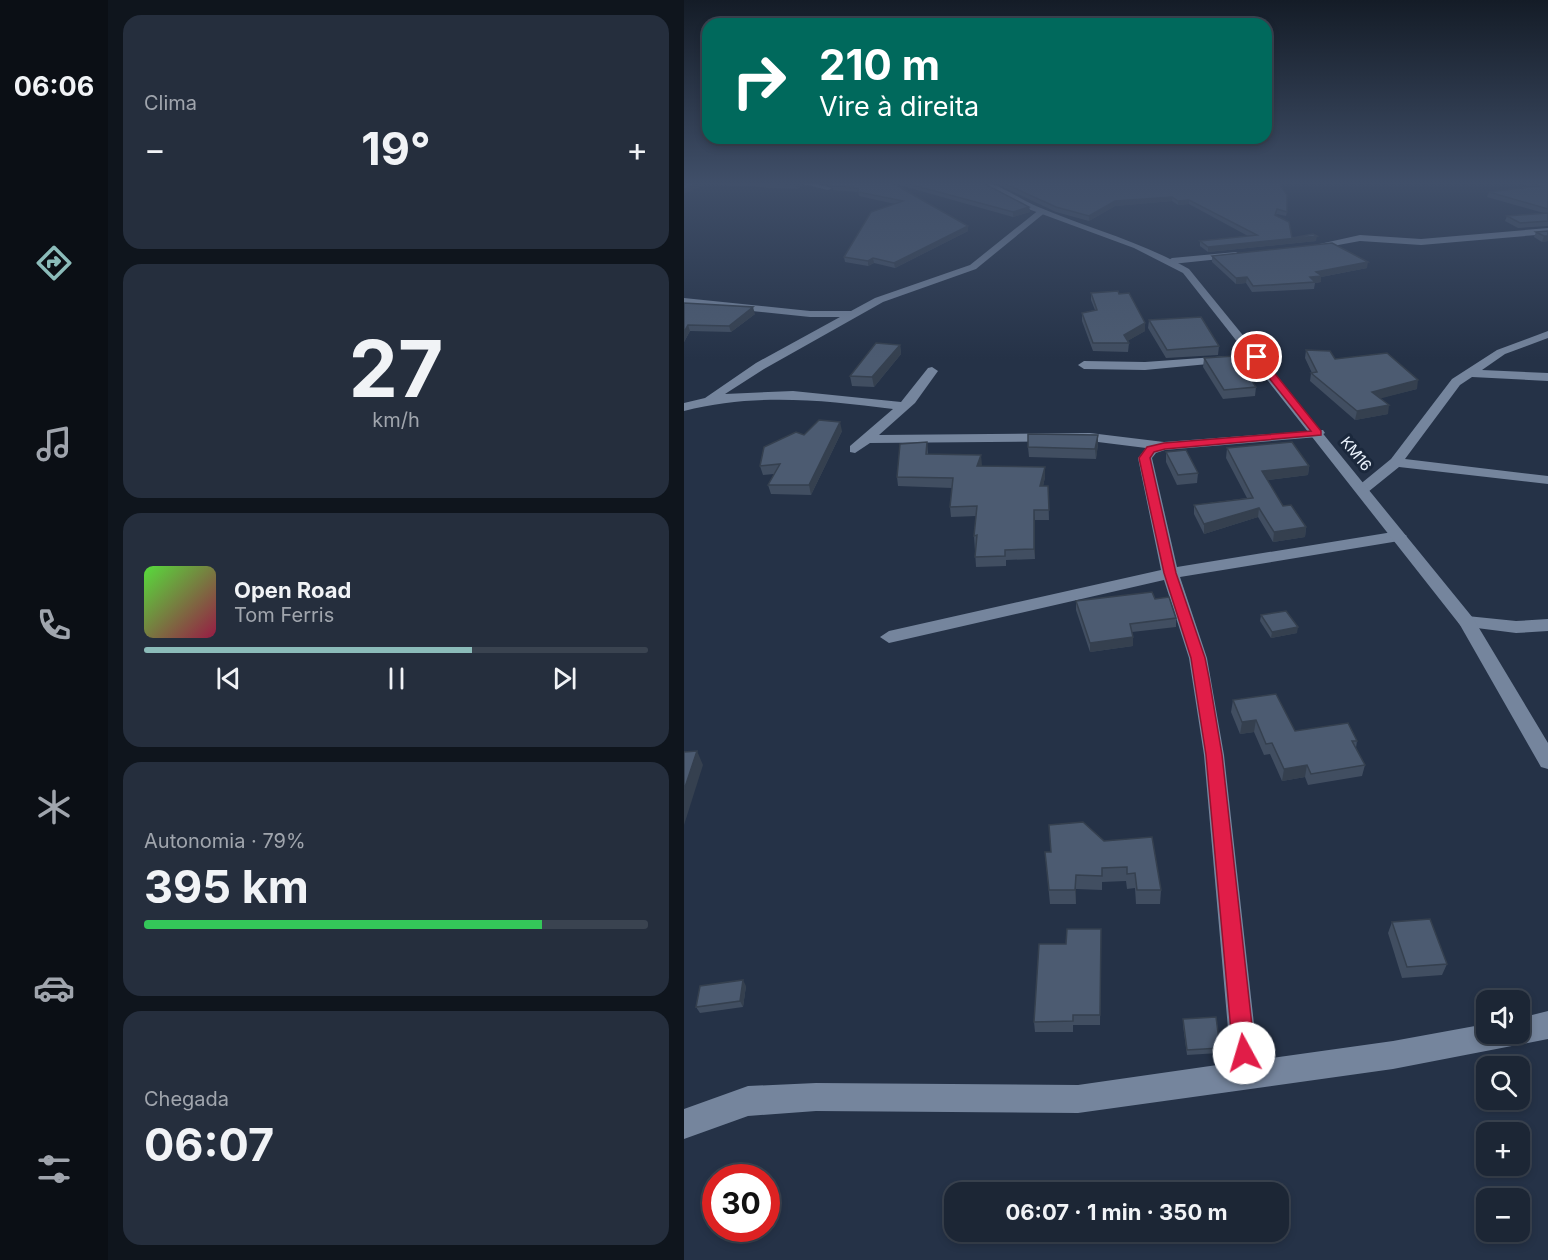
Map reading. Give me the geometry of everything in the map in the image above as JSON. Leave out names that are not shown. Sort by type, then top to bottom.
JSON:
[{"type":"street","points":[[711,398],[760,366],[855,313],[896,293],[973,267],[1004,242]]},
{"type":"street","name":"KM16","points":[[1127,242],[1172,261],[1200,285],[1467,622],[1548,761]]},
{"type":"street","points":[[1303,248],[1338,242]]},
{"type":"street","points":[[1172,261],[1250,254]]},
{"type":"street","points":[[684,301],[810,314],[855,313]]},
{"type":"street","points":[[1363,489],[1396,462],[1456,382],[1501,352],[1548,334]]},
{"type":"street","points":[[1084,365],[1161,366],[1257,357]]},
{"type":"street","points":[[855,449],[919,392],[932,371]]},
{"type":"street","points":[[1470,373],[1548,377]]},
{"type":"street","points":[[684,407],[711,398],[780,392],[902,406]]},
{"type":"street","points":[[867,439],[1090,437],[1164,446],[1318,433]]},
{"type":"street","points":[[1164,446],[1151,450],[1144,458],[1170,573],[1198,658],[1212,744],[1246,1076]]},
{"type":"street","points":[[1396,462],[1548,480]]},
{"type":"street","points":[[889,637],[1170,573],[1399,536]]},
{"type":"street","points":[[1467,622],[1516,627],[1548,625]]},
{"type":"street","points":[[1530,1029],[1548,1026]]},
{"type":"street","points":[[684,1124],[748,1101],[816,1097],[1078,1099],[1393,1055],[1476,1040]]},
{"type":"building","points":[[853,242],[936,242],[894,263],[873,258],[868,261],[844,257]]},
{"type":"building","points":[[1201,242],[1260,242],[1208,247]]},
{"type":"building","points":[[1332,243],[1368,262],[1316,272],[1322,276],[1310,277],[1315,282],[1253,286],[1247,277],[1236,278],[1212,256]]},
{"type":"building","points":[[1118,291],[1119,294],[1129,293],[1145,323],[1124,335],[1129,343],[1093,343],[1082,313],[1097,310],[1091,293]]},
{"type":"building","points":[[684,303],[753,307],[729,326],[688,325],[684,332]]},
{"type":"building","points":[[1201,317],[1219,346],[1167,350],[1149,320]]},
{"type":"building","points":[[876,343],[900,345],[872,377],[850,376]]},
{"type":"building","points":[[1306,350],[1330,351],[1335,359],[1387,353],[1418,380],[1372,392],[1389,405],[1357,411],[1311,373],[1317,372]]},
{"type":"building","points":[[1235,356],[1256,387],[1224,390],[1204,358]]},
{"type":"building","points":[[819,420],[840,422],[809,485],[768,485],[780,464],[760,466],[764,447],[796,432],[804,435]]},
{"type":"building","points":[[1028,434],[1098,435],[1095,449],[1028,447]]},
{"type":"building","points":[[927,442],[926,454],[981,455],[977,466],[1045,467],[1040,486],[1048,486],[1049,510],[1034,510],[1034,549],[1005,550],[1005,556],[975,557],[977,535],[974,536],[977,506],[950,507],[953,478],[897,477],[900,444]]},
{"type":"building","points":[[1292,442],[1309,466],[1262,471],[1283,506],[1291,505],[1306,527],[1274,532],[1259,508],[1204,524],[1194,505],[1253,498],[1227,448]]},
{"type":"building","points":[[1186,450],[1198,473],[1178,475],[1166,452]]},
{"type":"building","points":[[1152,592],[1155,599],[1169,597],[1176,618],[1130,624],[1133,637],[1090,643],[1076,601]]},
{"type":"building","points":[[1286,611],[1298,627],[1272,632],[1261,615]]},
{"type":"building","points":[[1276,694],[1295,731],[1348,723],[1357,741],[1352,741],[1365,765],[1311,774],[1307,765],[1284,769],[1272,743],[1266,744],[1256,720],[1242,722],[1233,700]]},
{"type":"building","points":[[697,751],[684,790],[684,752]]},
{"type":"building","points":[[1083,822],[1104,841],[1152,837],[1161,890],[1137,890],[1135,873],[1127,874],[1127,867],[1102,868],[1102,876],[1076,875],[1075,890],[1049,890],[1045,852],[1051,852],[1049,825]]},
{"type":"building","points":[[1430,919],[1447,964],[1407,967],[1392,922]]},
{"type":"building","points":[[1067,929],[1101,929],[1100,1015],[1073,1015],[1073,1021],[1034,1022],[1039,944],[1066,944]]},
{"type":"building","points":[[743,980],[740,1001],[696,1007],[700,986]]},
{"type":"building","points":[[1216,1017],[1220,1048],[1187,1050],[1183,1019]]},
{"type":"route","points":[[1244,1053],[1214,755],[1202,678],[1198,658],[1170,573],[1144,458],[1151,450],[1164,446],[1318,433],[1257,357]]}]
